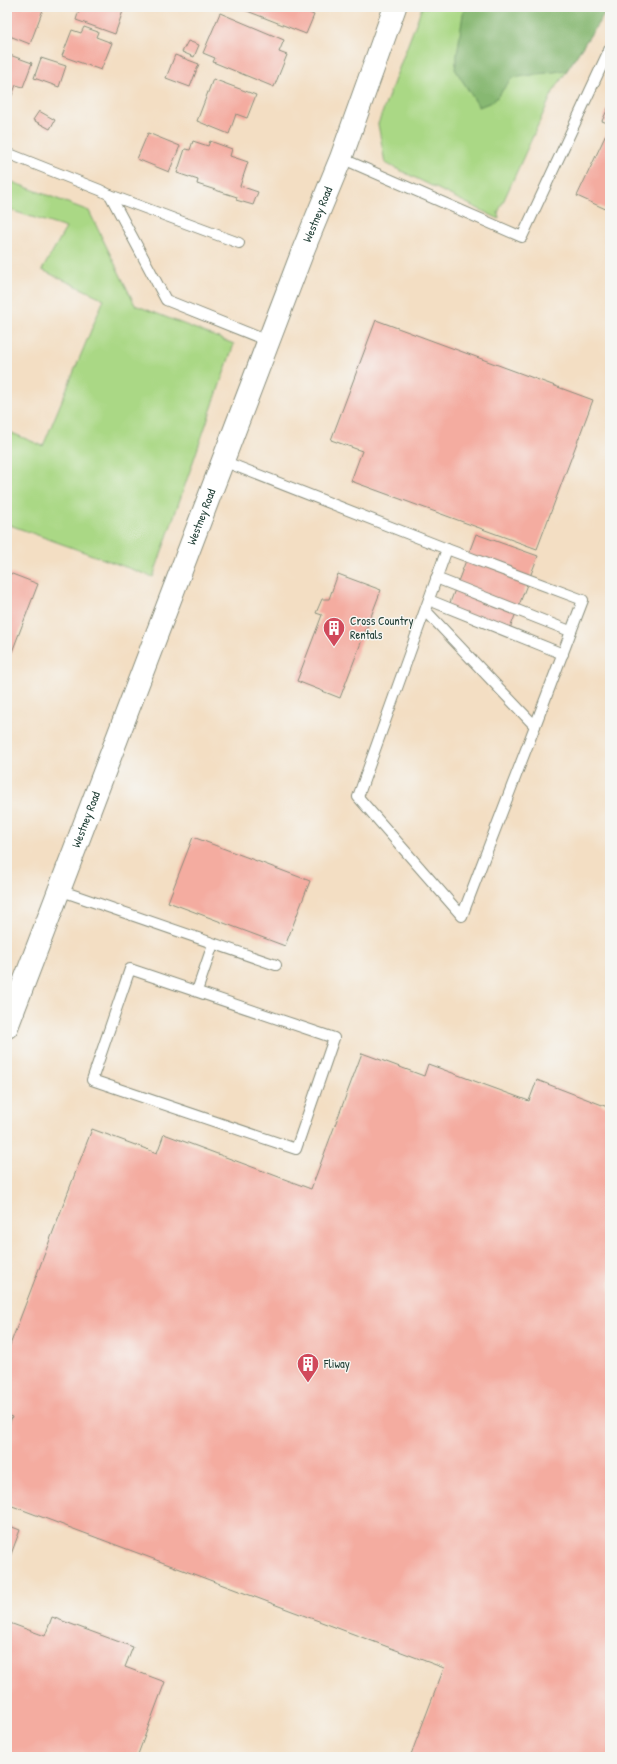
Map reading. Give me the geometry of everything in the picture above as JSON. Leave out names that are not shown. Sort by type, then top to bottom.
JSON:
[{"type":"street","name":"Westney Road","points":[[7,1027],[12,1001],[59,890],[268,341],[341,158],[395,7]]},
{"type":"lane","points":[[341,158],[522,237],[610,48]]},
{"type":"lane","points":[[7,153],[110,195],[239,243]]},
{"type":"lane","points":[[110,195],[166,300],[268,341]]},
{"type":"lane","points":[[223,462],[583,600],[462,916],[358,797],[447,549]]},
{"type":"lane","points":[[436,578],[570,631]]},
{"type":"lane","points":[[429,600],[563,654]]},
{"type":"lane","points":[[425,610],[535,726]]},
{"type":"lane","points":[[59,890],[276,965]]},
{"type":"lane","points":[[197,991],[213,944]]},
{"type":"lane","points":[[130,969],[197,991],[334,1038],[296,1148],[92,1080],[130,969]]},
{"type":"green space","points":[[422,7],[608,7],[553,92],[498,213],[499,219],[385,163],[378,124]]},
{"type":"green space","points":[[464,7],[609,7],[567,70],[512,78],[494,101],[479,107],[455,69]]},
{"type":"green space","points":[[7,180],[89,211],[135,305],[234,344],[153,577],[7,524],[7,431],[43,446],[104,299],[42,270],[66,228],[7,209]]},
{"type":"building","points":[[7,7],[44,7],[30,44],[7,35]]},
{"type":"building","points":[[80,7],[110,7],[123,11],[115,34],[76,20]]},
{"type":"building","points":[[237,7],[302,7],[301,9],[314,15],[306,34]]},
{"type":"building","points":[[220,13],[284,40],[279,52],[287,55],[274,87],[213,62],[215,58],[203,53]]},
{"type":"building","points":[[84,27],[98,32],[96,37],[112,43],[101,70],[62,56],[72,30],[81,33]]},
{"type":"building","points":[[188,41],[199,45],[194,57],[182,52]]},
{"type":"building","points":[[7,54],[32,63],[23,87],[16,85],[7,108]]},
{"type":"building","points":[[175,55],[199,64],[190,87],[166,78]]},
{"type":"building","points":[[41,58],[66,66],[59,87],[34,78]]},
{"type":"building","points":[[213,79],[256,95],[247,118],[236,114],[229,134],[197,121]]},
{"type":"building","points":[[610,104],[610,124],[602,121]]},
{"type":"building","points":[[39,111],[55,120],[50,129],[33,120]]},
{"type":"building","points":[[610,126],[610,211],[577,196]]},
{"type":"building","points":[[148,133],[180,146],[169,172],[137,159]]},
{"type":"building","points":[[193,141],[208,146],[210,141],[232,149],[230,156],[248,162],[240,186],[258,192],[253,205],[236,200],[237,197],[197,184],[198,180],[177,173],[185,149],[190,150]]},
{"type":"building","points":[[376,320],[593,400],[537,549],[351,481],[362,451],[331,440]]},
{"type":"building","points":[[476,534],[538,556],[509,631],[448,608]]},
{"type":"building","points":[[7,572],[38,584],[7,665]]},
{"type":"building","name":"Cross Country Rentals","points":[[338,574],[381,590],[340,698],[297,681],[322,615],[316,613],[322,599],[329,599]]},
{"type":"building","points":[[193,837],[310,881],[285,946],[168,902]]},
{"type":"building","name":"Fliway","points":[[362,1053],[424,1076],[428,1064],[529,1101],[537,1080],[610,1108],[610,1757],[410,1757],[444,1668],[7,1504],[7,1429],[12,1417],[7,1415],[7,1353],[92,1129],[157,1153],[164,1134],[311,1189]]},
{"type":"building","points":[[7,1525],[20,1530],[7,1565]]},
{"type":"building","points":[[52,1617],[133,1647],[125,1667],[165,1682],[137,1757],[7,1757],[7,1622],[45,1636]]},
{"type":"place","name":"Cross Country Rentals","points":[[334,648]]},
{"type":"place","name":"Fliway","points":[[308,1384]]}]
